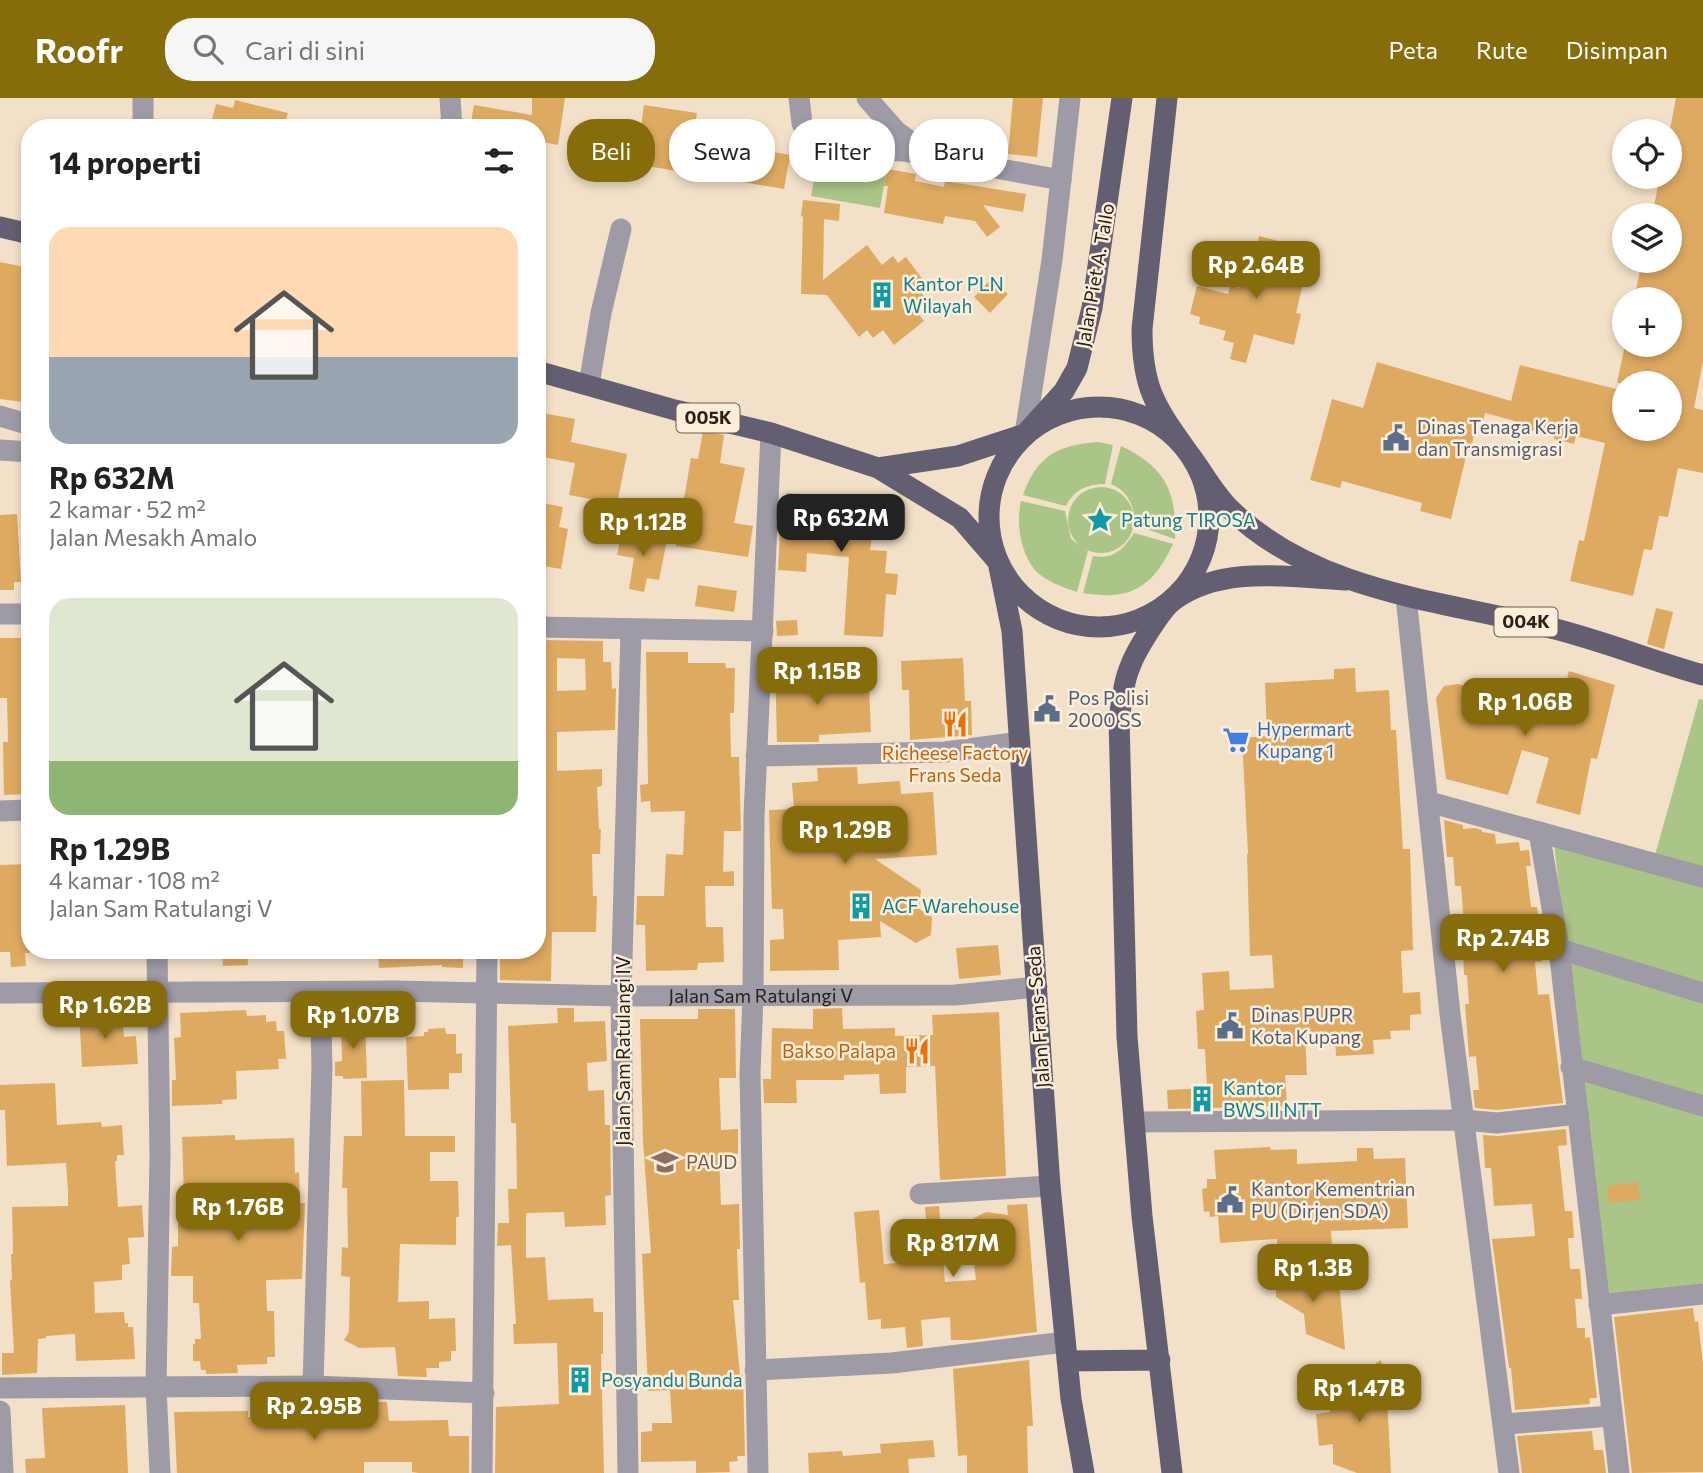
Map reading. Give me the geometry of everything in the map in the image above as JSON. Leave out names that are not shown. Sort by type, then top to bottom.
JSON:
[{"type":"main road","name":"Jalan Piet A. Tallo","points":[[1026,434],[1064,391],[1077,368],[1092,307],[1122,98]]},
{"type":"main road","points":[[1167,98],[1142,329],[1142,358],[1147,384],[1156,406],[1200,473],[1207,495],[1209,518],[1207,541],[1194,573],[1152,628],[1129,667],[1119,719],[1124,975],[1134,1122],[1172,1473]]},
{"type":"main road","points":[[0,227],[21,232]]},
{"type":"main road","name":"005K","points":[[546,374],[675,410],[771,433],[878,468],[960,518],[998,562]]},
{"type":"main road","points":[[1172,600],[1154,614],[1110,628],[1087,628],[1064,623],[1043,613],[1024,599],[1009,582],[990,540],[988,516],[991,493],[1004,461],[1026,434],[1044,420],[1065,411],[1088,406],[1134,412],[1155,421],[1173,435],[1189,453]]},
{"type":"main road","name":"005K","points":[[878,468],[958,456],[1026,434]]},
{"type":"main road","name":"004K","points":[[1189,453],[1229,509],[1273,544],[1346,580],[1406,597],[1554,628],[1703,676]]},
{"type":"main road","name":"Jalan Frans-Seda","points":[[998,562],[1012,631],[1050,1186],[1066,1351],[1084,1473]]},
{"type":"main road","name":"004K","points":[[1172,600],[1209,583],[1256,575],[1346,580]]},
{"type":"main road","points":[[1066,1351],[1160,1360]]},
{"type":"street","points":[[143,98],[143,119]]},
{"type":"street","points":[[450,98],[451,119]]},
{"type":"street","points":[[799,98],[802,123],[808,136],[818,141],[837,148],[909,152]]},
{"type":"street","points":[[867,98],[896,131],[909,141]]},
{"type":"street","points":[[1026,434],[1052,260],[1070,98]]},
{"type":"street","points":[[1008,170],[1061,180]]},
{"type":"street","points":[[589,386],[601,313],[621,229]]},
{"type":"street","points":[[0,416],[21,422]]},
{"type":"street","points":[[758,1473],[750,1073],[756,756],[771,433]]},
{"type":"street","points":[[0,450],[21,451]]},
{"type":"street","points":[[1406,597],[1450,1014],[1504,1424],[1508,1473]]},
{"type":"street","points":[[0,614],[21,614]]},
{"type":"street","points":[[546,627],[762,631]]},
{"type":"street","name":"Jalan Sam Ratulangi IV","points":[[628,1473],[621,996],[631,630]]},
{"type":"street","points":[[756,756],[945,752],[1020,742]]},
{"type":"street","points":[[1429,802],[1703,877]]},
{"type":"street","points":[[0,811],[21,810]]},
{"type":"street","points":[[1539,832],[1559,949],[1619,1473]]},
{"type":"street","points":[[1559,949],[1703,993]]},
{"type":"street","points":[[158,959],[160,1155],[156,1387],[160,1473]]},
{"type":"street","points":[[482,1473],[487,959]]},
{"type":"street","name":"Jalan Sam Ratulangi V","points":[[0,993],[955,995],[1037,987]]},
{"type":"street","points":[[313,1386],[322,1066],[320,992]]},
{"type":"street","points":[[1572,1067],[1703,1106]]},
{"type":"street","points":[[1134,1122],[1463,1120],[1497,1123],[1578,1114]]},
{"type":"street","points":[[920,1194],[1050,1186]]},
{"type":"street","points":[[1600,1305],[1703,1294]]},
{"type":"street","points":[[755,1370],[1066,1351]]},
{"type":"street","points":[[0,1388],[313,1386],[484,1393]]},
{"type":"street","points":[[0,1411],[3,1473]]},
{"type":"street","points":[[1504,1424],[1612,1416]]},
{"type":"green space","points":[[813,182],[885,182],[880,208],[811,196]]},
{"type":"green space","points":[[1098,442],[1113,445],[1105,484],[1082,489],[1066,506],[1023,495],[1035,471],[1050,455],[1071,446]]},
{"type":"green space","points":[[1121,446],[1148,463],[1165,482],[1174,507],[1175,539],[1135,525],[1129,500],[1111,484]]},
{"type":"green space","points":[[1095,487],[1107,487],[1119,492],[1129,502],[1134,520],[1132,533],[1119,548],[1107,553],[1095,553],[1083,548],[1073,538],[1068,526],[1068,514],[1073,502],[1083,492]]},
{"type":"green space","points":[[1021,501],[1065,511],[1071,539],[1088,551],[1077,592],[1043,577],[1029,562],[1020,536]]},
{"type":"green space","points":[[1134,533],[1173,544],[1157,571],[1139,588],[1127,592],[1114,595],[1083,593],[1093,556],[1112,555],[1126,544]]},
{"type":"green space","points":[[1699,699],[1703,700],[1703,868],[1655,855]]},
{"type":"green space","points":[[1554,844],[1703,884],[1703,1282],[1700,1287],[1606,1294]]},
{"type":"building","points":[[532,98],[565,98],[558,145],[546,143],[546,119],[472,119],[474,105],[532,115]]},
{"type":"building","points":[[1013,98],[1043,98],[1037,157],[1008,154]]},
{"type":"building","points":[[1676,98],[1703,98],[1703,362],[1694,408],[1703,410],[1703,473],[1678,468],[1668,517],[1659,516],[1652,550],[1644,549],[1633,596],[1570,581],[1579,540],[1584,541],[1605,443],[1576,436],[1574,444],[1554,439],[1554,436],[1514,426],[1515,421],[1485,413],[1483,421],[1477,420],[1472,444],[1469,444],[1451,519],[1420,511],[1422,503],[1342,481],[1340,488],[1310,480],[1332,399],[1363,408],[1377,362],[1511,401],[1520,365],[1612,388],[1612,441],[1682,441],[1682,371],[1620,371],[1622,357],[1682,357],[1682,287],[1637,287],[1639,273],[1682,273],[1682,203],[1655,203],[1657,189],[1682,189],[1682,119],[1672,119]]},
{"type":"building","points":[[235,100],[288,113],[286,119],[212,119],[216,104],[233,108]]},
{"type":"building","points":[[644,105],[697,113],[696,119],[669,119],[669,170],[655,167],[655,119],[642,119]]},
{"type":"building","points":[[775,152],[789,155],[784,189],[742,182],[775,182]]},
{"type":"building","name":"Kantor PLN Wilayah","points":[[895,170],[909,173],[909,182],[944,187],[945,182],[951,182],[1026,194],[1023,212],[983,205],[1000,227],[987,237],[975,221],[945,216],[943,224],[884,213],[888,186],[884,186],[885,182],[895,182]]},
{"type":"building","name":"Kantor PLN Wilayah","points":[[803,200],[840,204],[839,221],[824,219],[823,280],[867,245],[882,265],[893,256],[898,263],[906,257],[926,284],[919,290],[924,296],[912,306],[924,321],[894,345],[883,330],[873,338],[867,330],[859,337],[827,295],[801,294]]},
{"type":"building","points":[[1259,236],[1282,242],[1278,257],[1299,262],[1298,265],[1307,267],[1296,313],[1301,314],[1294,345],[1254,334],[1246,363],[1230,359],[1234,343],[1223,340],[1226,331],[1199,324],[1200,317],[1190,314],[1197,286],[1228,294],[1230,285],[1240,288],[1249,250],[1256,252]]},
{"type":"building","points":[[0,262],[21,266],[21,402],[0,399]]},
{"type":"building","points":[[991,279],[1008,294],[990,313],[974,297]]},
{"type":"building","points":[[546,414],[575,419],[571,442],[627,454],[617,504],[569,495],[575,463],[546,458]]},
{"type":"building","points":[[703,431],[724,435],[720,463],[745,468],[734,523],[753,526],[748,557],[676,546],[691,458],[698,459]]},
{"type":"building","points":[[787,493],[877,503],[870,550],[887,551],[885,573],[898,574],[896,595],[886,594],[883,637],[844,635],[849,557],[807,553],[806,572],[778,570],[780,531],[783,531]]},
{"type":"building","points":[[546,504],[563,507],[559,527],[568,529],[561,569],[546,566]]},
{"type":"building","points":[[17,514],[21,582],[14,582],[14,590],[0,590],[0,515]]},
{"type":"building","points":[[622,531],[667,540],[659,580],[647,578],[644,592],[629,589],[634,558],[617,555]]},
{"type":"building","points":[[698,585],[737,591],[734,612],[695,606]]},
{"type":"building","points":[[1656,608],[1673,612],[1664,649],[1647,644]]},
{"type":"building","points":[[797,620],[798,635],[777,636],[776,621]]},
{"type":"building","points":[[0,638],[21,638],[21,794],[4,795],[3,742],[8,742],[7,698],[0,698]]},
{"type":"building","points":[[546,640],[603,641],[603,662],[611,662],[612,689],[616,688],[615,730],[557,732],[557,771],[602,769],[602,786],[597,787],[601,829],[600,854],[592,854],[593,896],[597,896],[596,932],[552,932],[551,981],[500,980],[500,959],[546,959]],"holes":[[[557,658],[585,659],[586,690],[557,691]]]},
{"type":"building","points":[[646,652],[688,652],[688,663],[725,663],[726,668],[735,668],[734,713],[730,713],[731,757],[739,757],[741,831],[724,831],[723,872],[734,871],[734,886],[705,886],[706,927],[723,927],[724,962],[698,963],[697,970],[646,971],[645,925],[636,925],[637,896],[664,896],[666,854],[683,855],[685,811],[651,812],[650,801],[641,802],[640,785],[648,784]]},
{"type":"building","points":[[963,658],[965,701],[971,701],[972,735],[910,740],[909,690],[902,690],[901,661]]},
{"type":"building","points":[[775,664],[811,664],[811,690],[869,687],[871,732],[819,735],[819,742],[777,742]]},
{"type":"building","points":[[1355,668],[1356,692],[1389,690],[1391,730],[1396,730],[1403,849],[1410,849],[1413,950],[1401,951],[1403,993],[1420,992],[1421,1014],[1410,1015],[1410,1030],[1390,1031],[1391,1039],[1373,1040],[1374,1054],[1336,1056],[1335,1033],[1305,1035],[1307,1075],[1285,1075],[1287,1106],[1168,1109],[1167,1090],[1207,1088],[1205,1049],[1198,1049],[1196,1011],[1204,1010],[1202,973],[1229,971],[1230,990],[1274,988],[1272,955],[1250,956],[1242,738],[1267,736],[1265,683],[1334,679],[1334,669]]},
{"type":"building","points":[[1569,671],[1615,685],[1597,759],[1591,758],[1580,815],[1536,803],[1549,758],[1522,750],[1508,795],[1446,779],[1436,698],[1444,686],[1458,684],[1559,710]]},
{"type":"building","points":[[857,767],[858,784],[900,781],[901,794],[933,792],[937,855],[875,859],[921,890],[919,909],[932,917],[931,935],[916,943],[880,921],[881,937],[838,940],[839,970],[770,971],[770,940],[784,939],[783,909],[772,909],[769,810],[794,809],[792,783],[818,781],[817,768]]},
{"type":"building","points":[[1444,820],[1463,825],[1463,829],[1475,828],[1495,834],[1496,844],[1519,842],[1520,851],[1529,850],[1531,866],[1526,866],[1531,907],[1537,907],[1542,961],[1535,962],[1538,995],[1549,994],[1563,1103],[1497,1110],[1475,1108],[1473,1090],[1479,1090],[1476,1056],[1469,1057],[1465,1004],[1469,1004],[1467,975],[1464,975],[1463,947],[1456,947],[1454,925],[1464,924],[1461,886],[1455,886],[1453,857],[1447,857]]},
{"type":"building","points":[[21,864],[21,959],[25,959],[26,966],[11,967],[10,952],[0,952],[0,865]]},
{"type":"building","points":[[998,945],[1001,975],[959,979],[956,948]]},
{"type":"building","points":[[223,959],[248,959],[248,965],[223,966]]},
{"type":"building","points":[[378,959],[463,959],[463,968],[442,965],[379,968]]},
{"type":"building","points":[[106,1007],[106,1020],[115,1019],[115,1024],[123,1024],[124,1037],[136,1036],[138,1064],[82,1067],[79,1009]]},
{"type":"building","points":[[557,1008],[574,1008],[574,1022],[605,1021],[607,1061],[587,1063],[588,1091],[604,1090],[605,1125],[610,1125],[611,1195],[605,1196],[606,1225],[565,1227],[564,1212],[526,1213],[526,1258],[545,1257],[548,1300],[593,1298],[594,1312],[603,1312],[601,1354],[604,1473],[495,1473],[496,1407],[559,1404],[557,1343],[514,1344],[513,1324],[516,1324],[511,1245],[497,1246],[498,1223],[509,1223],[508,1189],[517,1189],[516,1123],[511,1123],[508,1026],[558,1023]]},
{"type":"building","points":[[842,1008],[843,1029],[895,1028],[895,1036],[933,1035],[932,1015],[999,1012],[1006,1176],[940,1180],[935,1066],[906,1067],[906,1093],[880,1094],[879,1074],[844,1075],[844,1080],[796,1080],[797,1103],[764,1103],[763,1079],[771,1079],[772,1028],[813,1029],[813,1009]]},
{"type":"building","points":[[698,1009],[735,1009],[736,1078],[719,1078],[721,1130],[738,1129],[738,1154],[719,1155],[721,1205],[739,1204],[739,1300],[733,1300],[740,1375],[743,1375],[745,1456],[737,1456],[738,1461],[729,1462],[730,1472],[696,1473],[696,1461],[641,1462],[641,1432],[652,1431],[652,1423],[672,1423],[670,1390],[648,1391],[642,1254],[651,1253],[643,1141],[640,1019],[698,1019]]},
{"type":"building","points":[[246,1010],[247,1016],[266,1015],[266,1022],[276,1021],[277,1031],[284,1031],[286,1059],[278,1059],[279,1069],[236,1071],[237,1099],[222,1100],[222,1104],[172,1106],[172,1080],[176,1080],[174,1038],[181,1037],[180,1013]]},
{"type":"building","points":[[365,1020],[367,1078],[343,1079],[343,1076],[335,1076],[335,1062],[342,1061],[341,1021]]},
{"type":"building","points":[[445,1028],[446,1034],[456,1034],[456,1054],[462,1053],[462,1073],[449,1073],[449,1089],[408,1090],[406,1037],[424,1036],[428,1029]]},
{"type":"building","points":[[404,1080],[405,1136],[455,1136],[455,1152],[430,1152],[430,1181],[458,1181],[459,1217],[456,1217],[456,1245],[400,1244],[398,1302],[429,1301],[429,1319],[455,1318],[456,1351],[451,1351],[451,1361],[439,1362],[439,1368],[426,1368],[427,1377],[398,1376],[395,1347],[359,1348],[344,1340],[349,1332],[350,1277],[341,1276],[342,1247],[348,1248],[347,1188],[342,1188],[344,1136],[362,1136],[361,1081]]},
{"type":"building","points":[[55,1083],[57,1125],[101,1122],[102,1127],[122,1125],[124,1155],[117,1155],[115,1161],[118,1207],[142,1205],[144,1237],[128,1238],[130,1264],[122,1265],[122,1280],[94,1282],[95,1313],[124,1312],[125,1323],[128,1323],[128,1327],[133,1327],[135,1359],[76,1361],[75,1334],[46,1336],[38,1339],[37,1373],[2,1375],[2,1353],[14,1353],[10,1280],[13,1254],[12,1207],[68,1206],[68,1191],[66,1163],[7,1166],[5,1110],[0,1110],[0,1085]]},
{"type":"building","points":[[1566,1129],[1567,1145],[1558,1146],[1565,1211],[1572,1211],[1574,1238],[1568,1238],[1570,1269],[1580,1269],[1582,1299],[1575,1299],[1577,1328],[1585,1328],[1585,1338],[1590,1337],[1597,1398],[1589,1398],[1590,1404],[1515,1410],[1492,1239],[1535,1236],[1532,1204],[1494,1206],[1491,1168],[1485,1168],[1483,1135]]},
{"type":"building","points":[[235,1135],[235,1140],[294,1138],[295,1173],[299,1172],[300,1203],[305,1203],[302,1279],[266,1280],[267,1311],[274,1311],[275,1357],[267,1357],[267,1364],[237,1365],[238,1373],[206,1374],[206,1370],[201,1370],[200,1361],[193,1361],[193,1344],[195,1339],[201,1339],[199,1303],[193,1303],[193,1276],[171,1276],[172,1247],[178,1246],[178,1224],[185,1224],[182,1137]]},
{"type":"building","points":[[1270,1147],[1271,1150],[1297,1149],[1297,1164],[1357,1161],[1357,1148],[1373,1148],[1374,1159],[1405,1158],[1408,1228],[1331,1231],[1332,1245],[1277,1249],[1277,1239],[1220,1243],[1218,1216],[1210,1217],[1209,1211],[1204,1212],[1202,1189],[1207,1188],[1207,1179],[1216,1179],[1214,1150]]},
{"type":"building","points":[[1638,1182],[1640,1200],[1609,1203],[1607,1186]]},
{"type":"building","points":[[1027,1204],[1037,1332],[951,1340],[950,1317],[921,1320],[923,1346],[907,1348],[905,1327],[881,1329],[881,1319],[868,1320],[865,1282],[860,1283],[854,1212],[879,1210],[884,1264],[929,1260],[925,1207],[939,1206],[945,1282],[976,1280],[970,1230],[974,1218],[986,1212],[1008,1215],[1007,1205]]},
{"type":"building","points":[[1277,1260],[1340,1291],[1345,1350],[1306,1334],[1304,1314],[1276,1297]]},
{"type":"building","points":[[1693,1308],[1695,1322],[1698,1321],[1703,1364],[1703,1472],[1632,1473],[1614,1317]]},
{"type":"building","points":[[1029,1360],[1033,1426],[1027,1426],[1028,1473],[967,1473],[967,1455],[958,1456],[953,1369]]},
{"type":"building","points":[[1381,1360],[1387,1398],[1391,1473],[1357,1473],[1333,1464],[1333,1444],[1319,1446],[1316,1414],[1330,1412],[1329,1394]]},
{"type":"building","points":[[303,1401],[321,1401],[321,1416],[351,1416],[351,1404],[387,1402],[389,1421],[448,1420],[449,1436],[469,1436],[469,1473],[419,1473],[412,1472],[412,1462],[364,1462],[364,1473],[177,1473],[174,1412],[248,1411],[248,1417],[304,1416]]},
{"type":"building","points":[[125,1405],[128,1473],[26,1473],[25,1459],[45,1458],[42,1408]]},
{"type":"building","points":[[1592,1431],[1594,1450],[1603,1450],[1606,1473],[1522,1473],[1517,1436]]},
{"type":"building","points":[[933,1440],[935,1457],[908,1459],[909,1473],[809,1473],[808,1453],[842,1451],[843,1456],[881,1453],[880,1444]]},
{"type":"place","name":"Kantor PLN Wilayah","points":[[882,295]]},
{"type":"place","name":"Dinas Tenaga Kerja dan Transmigrasi","points":[[1396,438]]},
{"type":"place","name":"Patung TIROSA","points":[[1100,520]]},
{"type":"place","name":"Pos Polisi 2000 SS","points":[[1047,709]]},
{"type":"place","name":"Richeese Factory Frans Seda","points":[[955,724]]},
{"type":"place","name":"Hypermart Kupang 1","points":[[1236,740]]},
{"type":"place","name":"ACF Warehouse","points":[[861,906]]},
{"type":"place","name":"Dinas PUPR Kota Kupang","points":[[1230,1026]]},
{"type":"place","name":"Bakso Palapa","points":[[917,1051]]},
{"type":"place","name":"Kantor BWS II NTT","points":[[1202,1099]]},
{"type":"place","name":"PAUD","points":[[665,1162]]},
{"type":"place","name":"Kantor Kementrian PU (Dirjen SDA)","points":[[1230,1200]]},
{"type":"place","name":"Posyandu Bunda","points":[[580,1380]]}]
